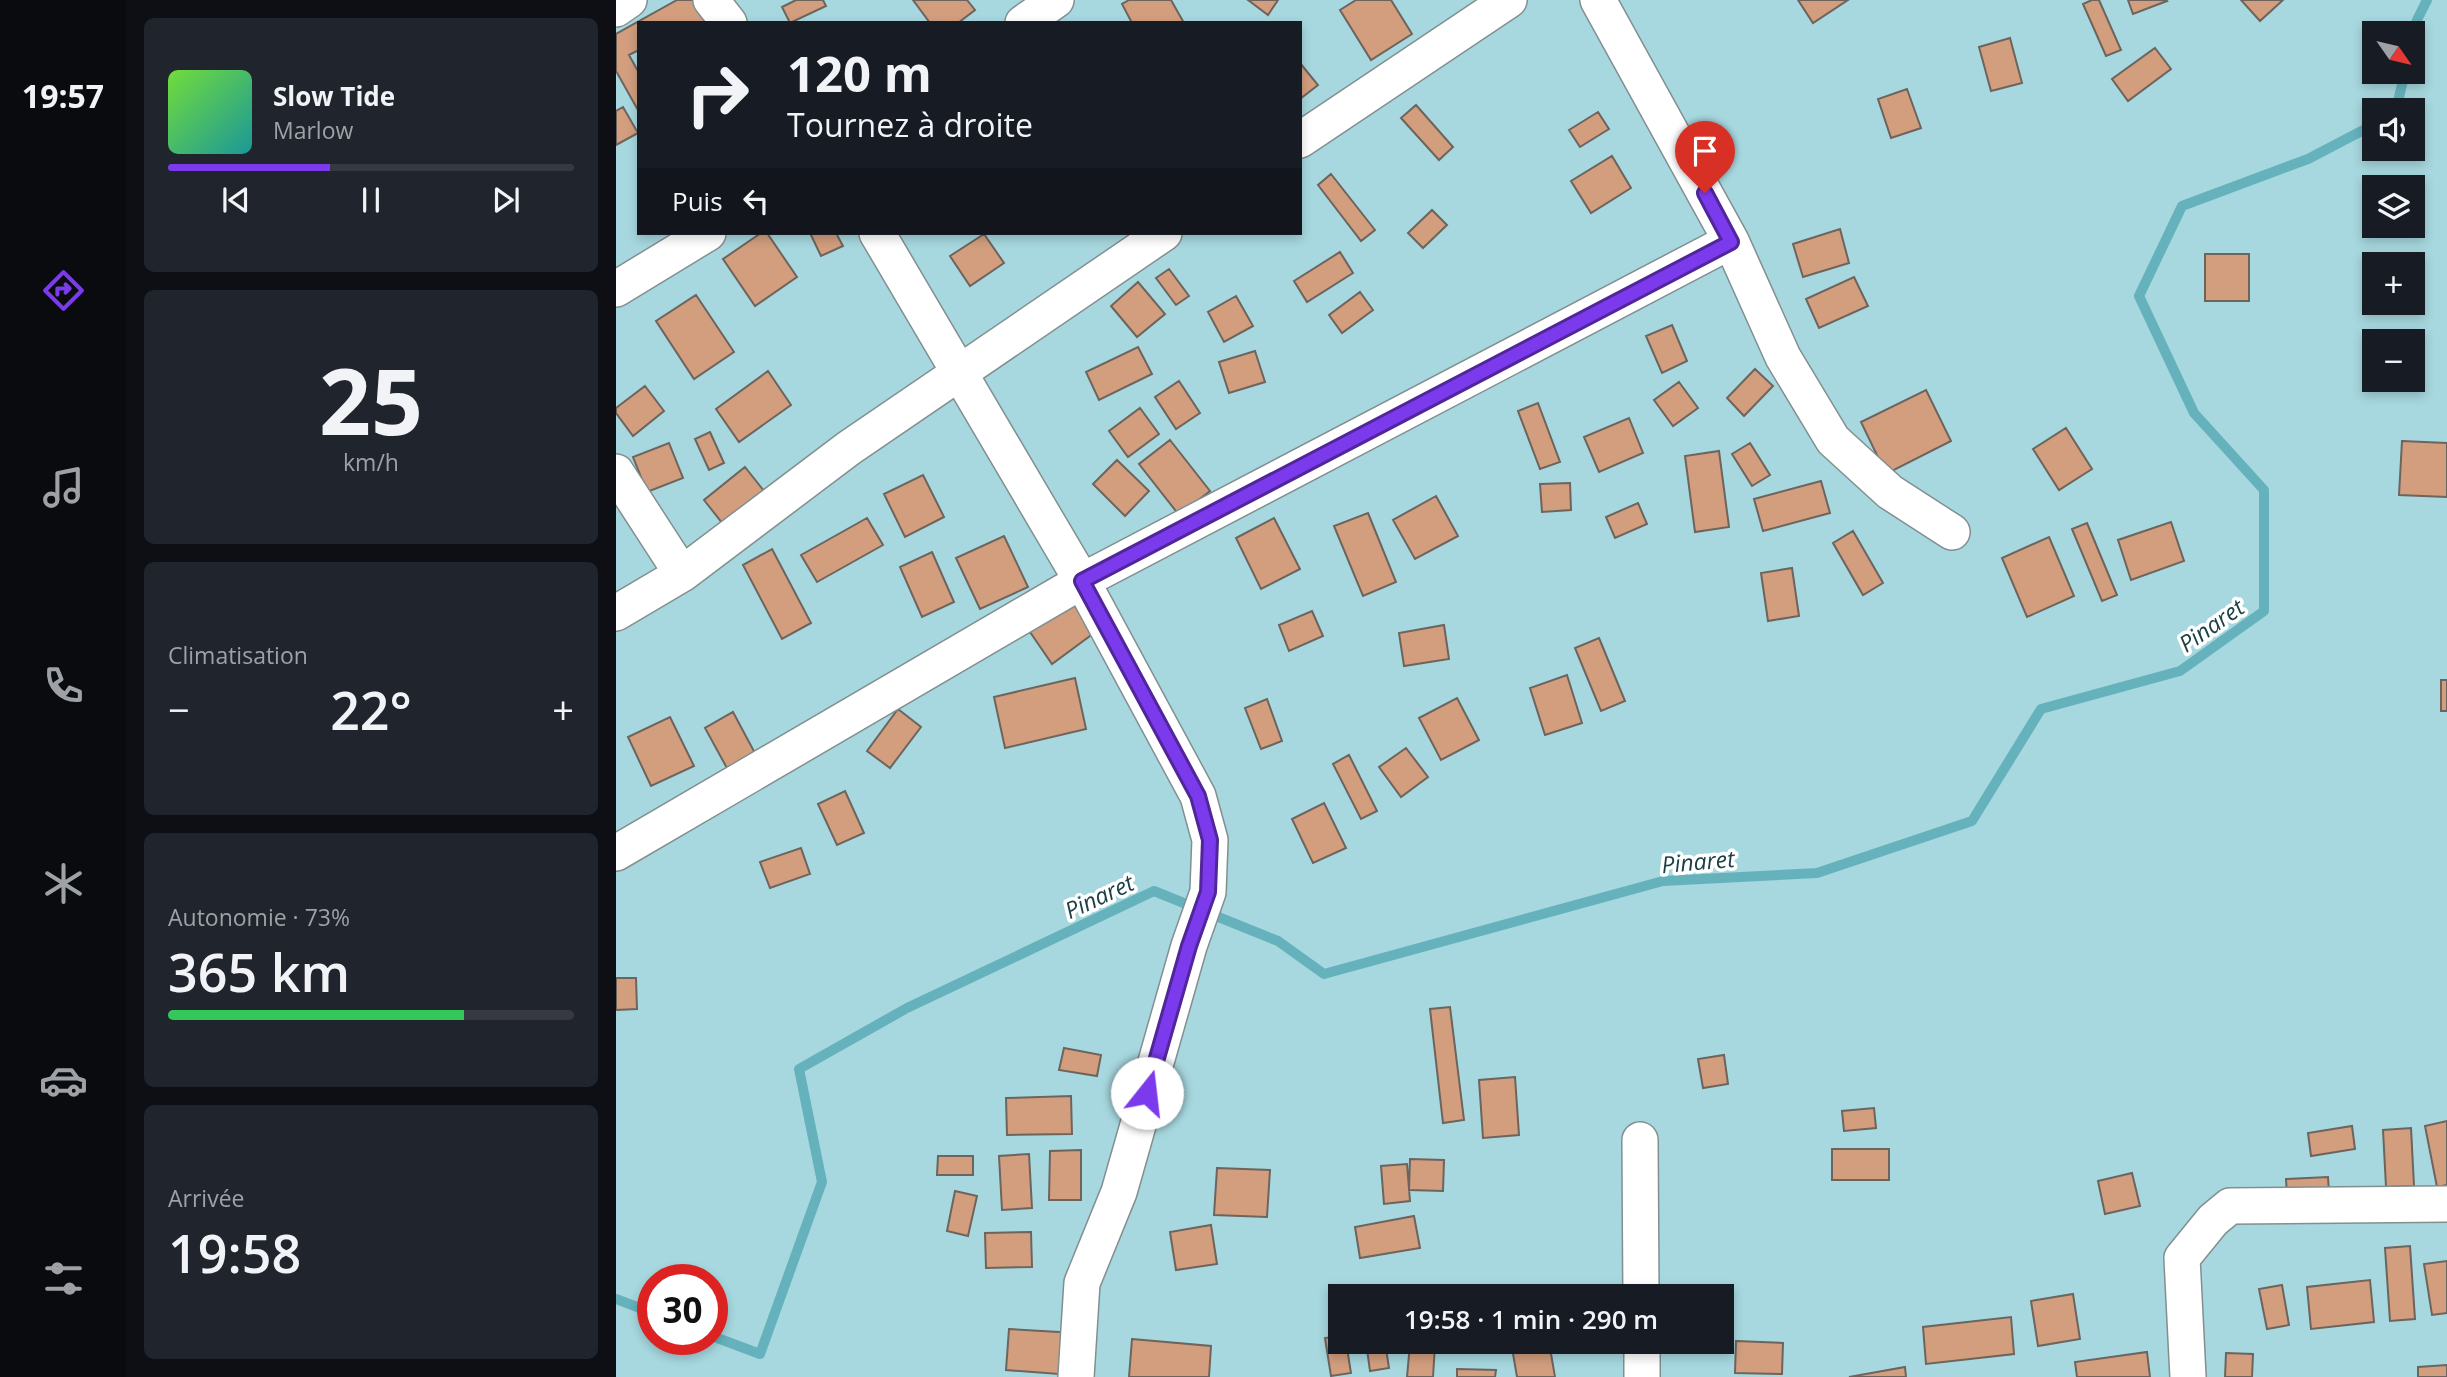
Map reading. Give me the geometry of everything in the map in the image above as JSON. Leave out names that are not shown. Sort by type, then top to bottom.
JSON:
[{"type":"street","points":[[616,9],[629,0]]},
{"type":"street","points":[[711,0],[727,21]]},
{"type":"street","points":[[1026,21],[1056,0]]},
{"type":"street","points":[[1302,139],[1509,0]]},
{"type":"street","points":[[1598,0],[1731,242],[1783,357],[1833,440],[1891,492],[1952,532]]},
{"type":"street","points":[[616,289],[705,235]]},
{"type":"street","points":[[878,235],[1082,581],[1198,796],[1210,840],[1208,892],[1189,946],[1119,1192],[1082,1283],[1076,1377]]},
{"type":"street","points":[[616,612],[682,574],[849,448],[1161,235]]},
{"type":"street","points":[[616,853],[1082,581],[1731,242]]},
{"type":"street","points":[[616,472],[682,574]]},
{"type":"street","points":[[1640,1140],[1642,1284]]},
{"type":"street","points":[[2188,1377],[2182,1258],[2213,1220],[2230,1206],[2447,1204]]},
{"type":"street","points":[[1642,1354],[1642,1377]]},
{"type":"shaded area","points":[[616,0],[2447,0],[2447,1377],[616,1377]]},
{"type":"building","points":[[677,0],[701,0],[713,21],[639,21]]},
{"type":"building","points":[[796,0],[823,0],[826,6],[794,21],[789,21],[782,7]]},
{"type":"building","points":[[913,0],[967,0],[975,10],[961,21],[929,21]]},
{"type":"building","points":[[1129,0],[1171,0],[1183,21],[1131,21],[1122,4]]},
{"type":"building","points":[[1248,0],[1278,0],[1268,15]]},
{"type":"building","points":[[1356,0],[1391,0],[1412,34],[1371,60],[1340,10]]},
{"type":"building","points":[[1798,0],[1848,0],[1813,23]]},
{"type":"building","points":[[2099,0],[2121,50],[2106,56],[2083,4]]},
{"type":"building","points":[[2128,0],[2166,0],[2167,1],[2133,14]]},
{"type":"building","points":[[2241,0],[2283,0],[2260,21]]},
{"type":"building","points":[[637,22],[637,51],[629,55],[637,69],[637,108],[616,71],[616,34]]},
{"type":"building","points":[[2010,38],[2022,83],[1991,91],[1979,47]]},
{"type":"building","points":[[2155,48],[2171,69],[2128,101],[2112,79]]},
{"type":"building","points":[[1302,65],[1318,85],[1302,97]]},
{"type":"building","points":[[1907,89],[1921,128],[1891,138],[1878,99]]},
{"type":"building","points":[[1416,105],[1453,147],[1439,160],[1401,118]]},
{"type":"building","points":[[623,107],[637,134],[616,145],[616,111]]},
{"type":"building","points":[[1598,112],[1609,129],[1580,147],[1569,130]]},
{"type":"building","points":[[1612,156],[1631,188],[1591,213],[1571,181]]},
{"type":"building","points":[[1331,174],[1375,230],[1361,241],[1318,185]]},
{"type":"building","points":[[1432,210],[1447,225],[1423,248],[1408,233]]},
{"type":"building","points":[[1840,229],[1849,263],[1803,277],[1793,244]]},
{"type":"building","points":[[758,235],[768,235],[797,277],[755,306],[723,259]]},
{"type":"building","points":[[811,235],[837,235],[843,246],[821,256]]},
{"type":"building","points":[[985,235],[1004,263],[970,286],[950,256]]},
{"type":"building","points":[[1340,252],[1353,273],[1307,302],[1294,281]]},
{"type":"building","points":[[2205,254],[2249,254],[2249,301],[2205,301]]},
{"type":"building","points":[[1169,269],[1189,296],[1176,305],[1156,278]]},
{"type":"building","points":[[1854,277],[1868,306],[1819,328],[1806,299]]},
{"type":"building","points":[[1138,282],[1165,314],[1137,337],[1111,306]]},
{"type":"building","points":[[1360,292],[1373,310],[1342,333],[1329,315]]},
{"type":"building","points":[[696,295],[734,352],[694,379],[656,321]]},
{"type":"building","points":[[1236,296],[1253,326],[1224,342],[1208,312]]},
{"type":"building","points":[[1672,325],[1687,361],[1662,373],[1646,336]]},
{"type":"building","points":[[1138,347],[1152,374],[1099,400],[1086,372]]},
{"type":"building","points":[[1255,351],[1265,382],[1229,393],[1219,362]]},
{"type":"building","points":[[1755,369],[1773,386],[1744,416],[1727,398]]},
{"type":"building","points":[[768,371],[791,405],[739,442],[716,409]]},
{"type":"building","points":[[1179,381],[1200,413],[1176,429],[1155,397]]},
{"type":"building","points":[[1679,382],[1698,408],[1673,426],[1654,400]]},
{"type":"building","points":[[645,386],[664,411],[633,436],[616,413],[616,408]]},
{"type":"building","points":[[1926,390],[1951,441],[1886,474],[1861,422]]},
{"type":"building","points":[[1538,403],[1560,462],[1540,469],[1518,411]]},
{"type":"building","points":[[1140,408],[1159,434],[1128,457],[1109,431]]},
{"type":"building","points":[[1629,418],[1643,453],[1599,472],[1584,437]]},
{"type":"building","points":[[2066,428],[2092,469],[2059,490],[2033,449]]},
{"type":"building","points":[[710,432],[724,463],[709,470],[695,439]]},
{"type":"building","points":[[1170,440],[1210,491],[1179,515],[1139,464]]},
{"type":"building","points":[[2402,441],[2447,443],[2447,497],[2399,495]]},
{"type":"building","points":[[669,443],[683,478],[647,492],[633,457]]},
{"type":"building","points":[[1750,443],[1770,475],[1752,486],[1732,454]]},
{"type":"building","points":[[1719,451],[1729,527],[1695,532],[1685,456]]},
{"type":"building","points":[[1117,460],[1149,491],[1125,516],[1093,484]]},
{"type":"building","points":[[745,467],[764,491],[723,524],[704,500]]},
{"type":"building","points":[[923,475],[944,517],[905,537],[884,494]]},
{"type":"building","points":[[1821,481],[1830,513],[1763,531],[1754,499]]},
{"type":"building","points":[[1570,483],[1571,510],[1542,512],[1540,484]]},
{"type":"building","points":[[1436,496],[1458,536],[1415,559],[1393,520]]},
{"type":"building","points":[[1638,503],[1647,524],[1615,538],[1606,517]]},
{"type":"building","points":[[1368,513],[1396,582],[1363,596],[1334,526]]},
{"type":"building","points":[[867,518],[883,545],[817,582],[801,555]]},
{"type":"building","points":[[1274,518],[1300,569],[1261,589],[1236,538]]},
{"type":"building","points":[[2171,522],[2184,561],[2131,580],[2118,540]]},
{"type":"building","points":[[2087,523],[2117,595],[2102,601],[2072,529]]},
{"type":"building","points":[[1853,531],[1883,583],[1863,595],[1833,543]]},
{"type":"building","points":[[1004,536],[1028,587],[980,609],[956,558]]},
{"type":"building","points":[[2049,537],[2074,596],[2027,617],[2002,558]]},
{"type":"building","points":[[772,549],[811,623],[782,639],[743,565]]},
{"type":"building","points":[[932,552],[954,602],[922,617],[900,567]]},
{"type":"building","points":[[1792,568],[1799,616],[1768,621],[1761,573]]},
{"type":"building","points":[[1072,602],[1094,633],[1052,664],[1030,632]]},
{"type":"building","points":[[1312,611],[1323,636],[1289,651],[1279,625]]},
{"type":"building","points":[[1444,625],[1449,659],[1404,666],[1399,633]]},
{"type":"building","points":[[1599,638],[1625,701],[1601,711],[1575,648]]},
{"type":"building","points":[[1567,675],[1582,723],[1545,735],[1530,688]]},
{"type":"building","points":[[1075,678],[1086,729],[1005,748],[994,697]]},
{"type":"building","points":[[2441,680],[2447,680],[2447,711],[2441,711]]},
{"type":"building","points":[[1457,698],[1479,740],[1441,760],[1419,718]]},
{"type":"building","points":[[1267,699],[1282,741],[1261,749],[1245,708]]},
{"type":"building","points":[[898,709],[921,727],[890,768],[867,751]]},
{"type":"building","points":[[733,712],[756,755],[728,770],[705,728]]},
{"type":"building","points":[[670,717],[694,766],[651,786],[628,737]]},
{"type":"building","points":[[1406,748],[1428,777],[1401,797],[1379,767]]},
{"type":"building","points":[[1349,755],[1377,811],[1361,819],[1333,764]]},
{"type":"building","points":[[845,791],[864,833],[837,845],[818,804]]},
{"type":"building","points":[[1324,803],[1346,848],[1313,863],[1292,819]]},
{"type":"building","points":[[801,848],[810,874],[770,888],[760,862]]},
{"type":"building","points":[[616,978],[636,978],[637,1009],[616,1010]]},
{"type":"building","points":[[1450,1007],[1464,1120],[1443,1123],[1430,1009]]},
{"type":"building","points":[[1064,1048],[1101,1055],[1097,1076],[1059,1070]]},
{"type":"building","points":[[1724,1055],[1728,1084],[1703,1088],[1698,1059]]},
{"type":"building","points":[[1515,1077],[1519,1135],[1483,1138],[1479,1080]]},
{"type":"building","points":[[1071,1096],[1072,1134],[1007,1135],[1006,1098]]},
{"type":"building","points":[[1874,1108],[1876,1128],[1844,1131],[1842,1111]]},
{"type":"building","points":[[2447,1121],[2447,1185],[2437,1187],[2425,1126]]},
{"type":"building","points":[[2352,1126],[2355,1149],[2311,1156],[2308,1133]]},
{"type":"building","points":[[2411,1128],[2414,1186],[2386,1187],[2383,1130]]},
{"type":"building","points":[[1832,1149],[1889,1149],[1889,1180],[1832,1180]]},
{"type":"building","points":[[1081,1150],[1081,1200],[1049,1200],[1050,1151]]},
{"type":"building","points":[[1029,1154],[1032,1208],[1002,1210],[999,1156]]},
{"type":"building","points":[[938,1156],[973,1156],[973,1175],[937,1175]]},
{"type":"building","points":[[1410,1159],[1444,1160],[1443,1191],[1409,1190]]},
{"type":"building","points":[[1407,1164],[1410,1201],[1384,1204],[1381,1166]]},
{"type":"building","points":[[1217,1168],[1270,1170],[1267,1217],[1214,1215]]},
{"type":"building","points":[[2132,1173],[2140,1206],[2105,1214],[2098,1181]]},
{"type":"building","points":[[2328,1177],[2329,1193],[2287,1196],[2286,1179]]},
{"type":"building","points":[[955,1191],[977,1196],[968,1236],[947,1231]]},
{"type":"building","points":[[1414,1216],[1420,1248],[1360,1258],[1355,1227]]},
{"type":"building","points":[[1211,1225],[1217,1264],[1176,1270],[1170,1232]]},
{"type":"building","points":[[1031,1232],[1032,1267],[986,1268],[985,1233]]},
{"type":"building","points":[[2410,1246],[2415,1319],[2390,1321],[2385,1248]]},
{"type":"building","points":[[2447,1261],[2447,1313],[2432,1315],[2424,1264]]},
{"type":"building","points":[[2370,1280],[2374,1322],[2311,1329],[2307,1287]]},
{"type":"building","points":[[2282,1285],[2289,1325],[2267,1329],[2259,1289]]},
{"type":"building","points":[[2073,1294],[2080,1339],[2038,1346],[2031,1301]]},
{"type":"building","points":[[2011,1317],[2014,1354],[1926,1364],[1923,1327]]},
{"type":"building","points":[[1009,1329],[1076,1333],[1072,1375],[1006,1370]]},
{"type":"building","points":[[1325,1338],[1328,1338],[1328,1354],[1348,1354],[1351,1373],[1331,1376]]},
{"type":"building","points":[[1132,1339],[1211,1346],[1209,1377],[1129,1377]]},
{"type":"building","points":[[1736,1341],[1783,1343],[1782,1374],[1735,1373]]},
{"type":"building","points":[[2147,1352],[2150,1377],[2077,1377],[2075,1362]]},
{"type":"building","points":[[2226,1353],[2253,1354],[2252,1377],[2225,1377]]},
{"type":"building","points":[[1368,1354],[1387,1354],[1389,1368],[1370,1371]]},
{"type":"building","points":[[1409,1354],[1434,1354],[1433,1377],[1407,1377]]},
{"type":"building","points":[[1513,1354],[1551,1354],[1555,1377],[1517,1377]]},
{"type":"building","points":[[2447,1365],[2447,1377],[2418,1377],[2418,1367]]},
{"type":"building","points":[[1905,1367],[1906,1377],[1849,1377]]},
{"type":"building","points":[[1457,1369],[1496,1370],[1495,1377],[1457,1377]]},
{"type":"waterway","name":"Pinaret","points":[[2417,21],[2427,0]]},
{"type":"waterway","name":"Pinaret","points":[[2399,98],[2402,84]]},
{"type":"waterway","name":"Pinaret","points":[[728,1342],[760,1354],[822,1182],[799,1069],[907,1008],[1154,891],[1278,941],[1324,974],[1663,881],[1817,873],[1972,821],[2041,709],[2180,671],[2264,611],[2264,490],[2194,413],[2139,296],[2182,206],[2308,159],[2362,131]]},
{"type":"waterway","name":"Pinaret","points":[[616,1299],[637,1307]]},
{"type":"route","points":[[1147,1093],[1189,946],[1208,892],[1210,840],[1198,796],[1082,581],[1731,242],[1705,193]]}]
